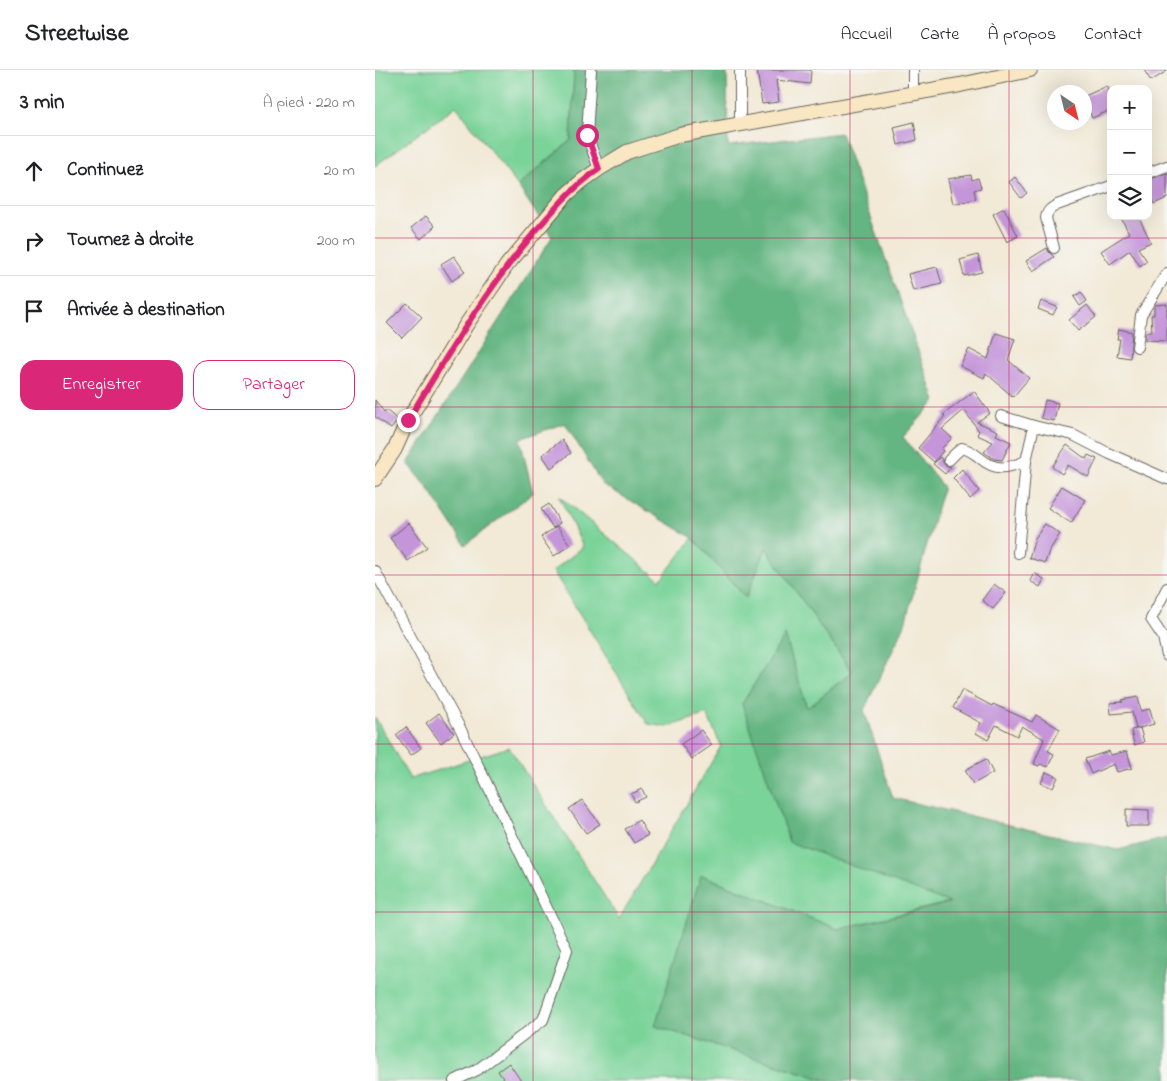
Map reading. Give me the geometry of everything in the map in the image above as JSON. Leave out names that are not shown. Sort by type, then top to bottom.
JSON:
[{"type":"street","points":[[591,70],[587,135],[599,169]]},
{"type":"street","points":[[740,70],[740,123]]},
{"type":"street","points":[[913,70],[913,93]]},
{"type":"street","points":[[375,479],[395,449],[408,420],[466,325],[507,265],[566,195],[599,169],[627,152],[680,135],[1030,70]]},
{"type":"street","points":[[1152,172],[1167,166]]},
{"type":"street","points":[[1054,248],[1046,218],[1046,214],[1050,209],[1107,187]]},
{"type":"street","points":[[1137,347],[1141,315],[1167,273]]},
{"type":"street","points":[[1001,416],[1073,435],[1110,454],[1167,479]]},
{"type":"street","points":[[1018,553],[1026,461],[1034,426]]},
{"type":"street","points":[[949,460],[962,448],[970,450],[986,464],[1001,469],[1026,461]]},
{"type":"street","points":[[375,571],[461,728],[567,950],[543,1020],[477,1070],[455,1081]]},
{"type":"street","points":[[1167,588],[1151,619],[1163,637],[1167,656]]},
{"type":"green space","points":[[375,70],[574,70],[571,140],[518,186],[456,106],[375,166]]},
{"type":"green space","points":[[574,70],[727,70],[728,146],[841,133],[936,401],[903,437],[943,487],[904,627],[864,710],[893,798],[1118,850],[1167,838],[1167,1081],[829,1081],[655,1026],[701,875],[838,929],[950,903],[789,842],[742,704],[785,635],[807,708],[852,672],[766,548],[746,598],[693,538],[602,484],[565,423],[520,439],[533,493],[465,545],[428,488],[408,463],[552,237],[518,186],[571,140]]},
{"type":"green space","points":[[559,496],[660,580],[693,538],[746,598],[766,548],[852,672],[807,708],[785,636],[742,704],[951,902],[838,929],[702,875],[655,1026],[829,1081],[375,1081],[375,717],[410,779],[509,747],[619,919],[721,746],[707,714],[667,727],[648,724],[553,571],[583,547]]},
{"type":"building","points":[[757,70],[811,70],[810,84],[776,80],[779,102],[762,104]]},
{"type":"building","points":[[1144,70],[1167,70],[1167,71],[1151,81]]},
{"type":"building","points":[[1107,86],[1107,112],[1092,118],[1092,93]]},
{"type":"building","points":[[914,122],[917,140],[898,145],[894,127]]},
{"type":"building","points":[[1167,173],[1167,198],[1154,204],[1152,200],[1152,179]]},
{"type":"building","points":[[971,175],[972,180],[978,178],[981,188],[974,190],[976,199],[953,204],[948,179]]},
{"type":"building","points":[[1015,177],[1027,193],[1021,198],[1009,182]]},
{"type":"building","points":[[1004,208],[1018,236],[1007,242],[993,214]]},
{"type":"building","points":[[426,216],[435,226],[421,239],[411,228]]},
{"type":"building","points":[[1122,220],[1140,220],[1151,242],[1138,248],[1147,261],[1140,266],[1130,250],[1110,264],[1101,251],[1129,233]]},
{"type":"building","points":[[1047,248],[1054,257],[1033,271],[1026,261]]},
{"type":"building","points":[[978,255],[982,272],[964,276],[960,260]]},
{"type":"building","points":[[454,256],[465,272],[452,281],[441,264]]},
{"type":"building","points":[[937,267],[942,284],[913,291],[908,274]]},
{"type":"building","points":[[1081,292],[1087,301],[1080,306],[1074,297]]},
{"type":"building","points":[[1041,301],[1057,307],[1053,315],[1038,309]]},
{"type":"building","points":[[407,303],[422,317],[402,338],[387,323]]},
{"type":"building","points":[[1167,304],[1167,341],[1145,340],[1146,332],[1152,332],[1151,315],[1154,315],[1155,305]]},
{"type":"building","points":[[1087,305],[1096,317],[1078,331],[1069,320]]},
{"type":"building","points":[[1119,329],[1132,332],[1130,358],[1117,356],[1120,339],[1117,339]]},
{"type":"building","points":[[996,333],[1015,339],[1008,360],[1029,378],[1013,397],[986,373],[984,378],[960,366],[969,349],[988,359]]},
{"type":"building","points":[[974,391],[990,413],[977,422],[998,431],[996,435],[1011,442],[1002,460],[994,459],[984,452],[993,442],[977,435],[979,431],[964,410],[942,429],[952,438],[941,449],[943,451],[934,462],[918,448],[945,416],[943,415]]},
{"type":"building","points":[[375,400],[384,412],[386,410],[398,420],[391,429],[375,417]]},
{"type":"building","points":[[1045,400],[1058,403],[1054,421],[1041,418]]},
{"type":"building","points":[[562,440],[571,453],[551,468],[542,455]]},
{"type":"building","points":[[1067,445],[1086,459],[1088,455],[1097,459],[1088,477],[1068,465],[1062,474],[1052,467]]},
{"type":"building","points":[[940,457],[945,465],[951,467],[945,474],[933,464]]},
{"type":"building","points":[[962,469],[979,491],[970,499],[953,478]]},
{"type":"building","points":[[1062,486],[1085,500],[1071,523],[1048,508]]},
{"type":"building","points":[[549,504],[560,523],[553,528],[541,509]]},
{"type":"building","points":[[409,523],[427,547],[408,561],[390,538]]},
{"type":"building","points":[[1045,524],[1060,534],[1049,551],[1045,563],[1029,558],[1035,538]]},
{"type":"building","points":[[557,526],[570,545],[554,556],[541,537]]},
{"type":"building","points":[[1034,573],[1044,579],[1040,587],[1030,581]]},
{"type":"building","points":[[994,584],[1006,593],[993,609],[982,600]]},
{"type":"building","points":[[962,690],[992,706],[993,704],[1032,722],[1036,715],[1060,729],[1048,751],[1054,754],[1048,767],[1034,764],[1044,739],[1022,726],[1017,736],[996,725],[988,740],[976,733],[981,723],[953,708]]},
{"type":"building","points":[[1138,697],[1141,711],[1150,709],[1154,724],[1136,729],[1132,712],[1111,714],[1110,703],[1123,702],[1122,700]]},
{"type":"building","points":[[439,713],[454,733],[441,743],[426,723]]},
{"type":"building","points":[[406,727],[421,748],[411,755],[396,735]]},
{"type":"building","points":[[1140,728],[1144,742],[1134,745],[1131,730]]},
{"type":"building","points":[[701,730],[712,745],[692,759],[681,744]]},
{"type":"building","points":[[1109,751],[1111,755],[1127,751],[1132,768],[1117,772],[1114,764],[1091,774],[1085,759]]},
{"type":"building","points":[[986,759],[993,773],[973,784],[965,770]]},
{"type":"building","points":[[1046,772],[1058,777],[1053,788],[1041,783]]},
{"type":"building","points":[[642,789],[646,797],[635,802],[631,794]]},
{"type":"building","points":[[582,800],[600,824],[586,833],[569,809]]},
{"type":"building","points":[[1126,809],[1149,810],[1149,826],[1126,826]]},
{"type":"building","points":[[639,820],[648,835],[634,843],[625,829]]},
{"type":"building","points":[[509,1063],[521,1081],[505,1081],[498,1071]]},
{"type":"route","points":[[408,420],[466,325],[507,265],[566,195],[599,169],[587,135]]}]
